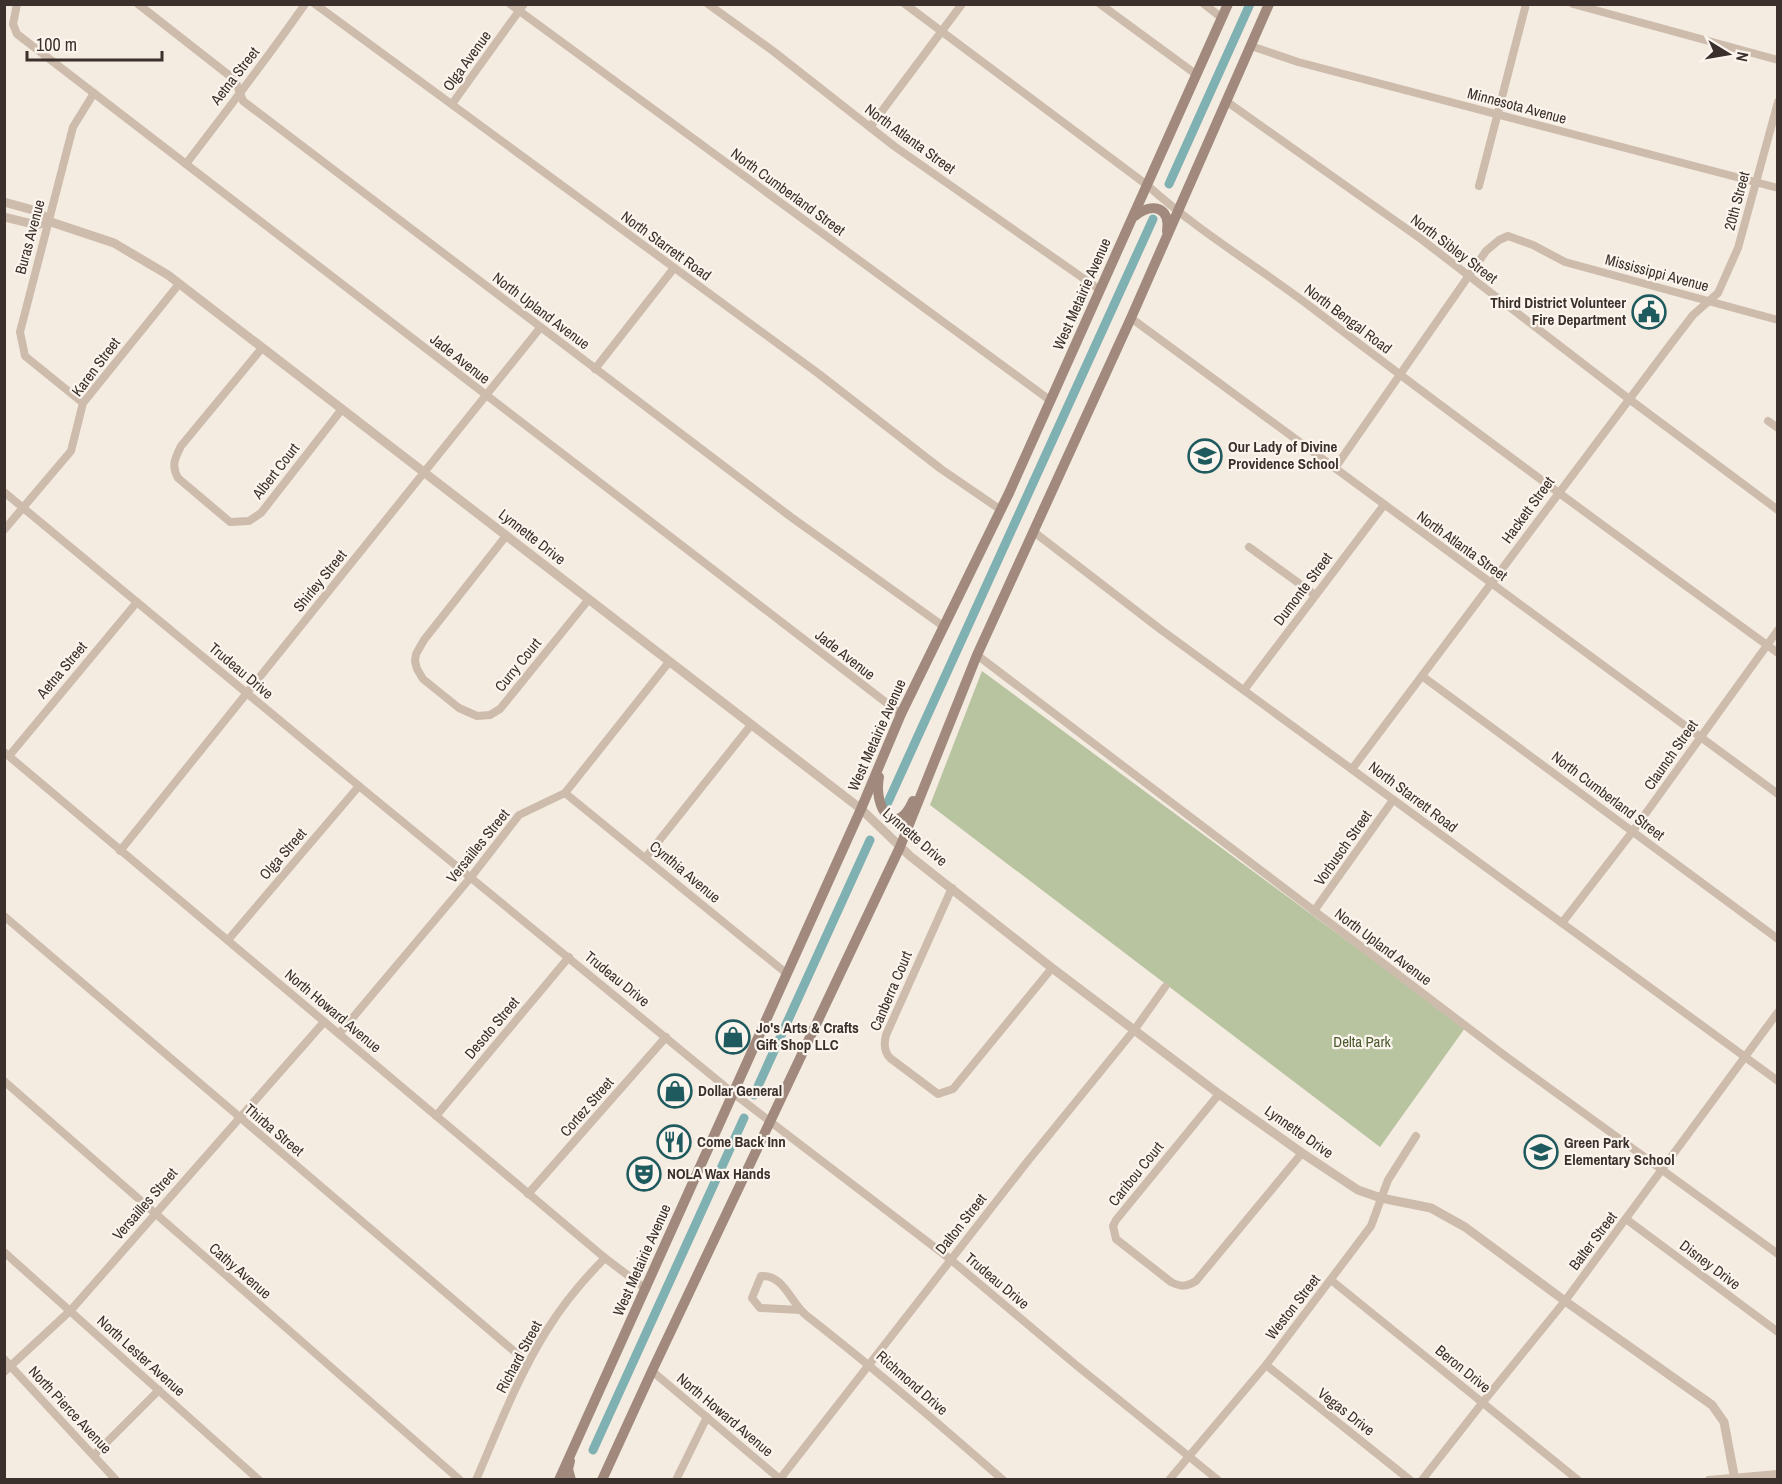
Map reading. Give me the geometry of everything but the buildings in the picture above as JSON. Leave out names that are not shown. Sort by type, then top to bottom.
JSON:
[{"type":"main road","name":"West Metairie Avenue","points":[[559,1479],[861,810],[901,714],[1001,510],[1228,4]]},
{"type":"main road","points":[[602,1478],[900,847],[977,655],[1131,318],[1269,4]]},
{"type":"main road","points":[[1133,217],[1144,208],[1151,207],[1161,210],[1167,217],[1168,228],[1165,240]]},
{"type":"main road","points":[[884,753],[877,788],[879,805],[886,815],[893,819],[902,817],[924,789]]},
{"type":"main road","points":[[571,1479],[568,1469],[572,1452]]},
{"type":"street","name":"Jade Avenue","points":[[17,4],[13,17],[16,34],[901,714]]},
{"type":"street","name":"North Upland Avenue","points":[[138,4],[235,80],[243,102],[791,517],[943,626]]},
{"type":"street","name":"Aetna Street","points":[[186,164],[305,4]]},
{"type":"street","name":"North Starrett Road","points":[[315,4],[819,374],[941,469],[1001,510]]},
{"type":"street","name":"North Cumberland Street","points":[[510,4],[522,8],[1051,401]]},
{"type":"street","name":"North Atlanta Street","points":[[708,4],[773,51],[894,146],[1101,290]]},
{"type":"street","name":"North Bengal Road","points":[[904,4],[1147,185],[1178,213],[1294,294],[1399,375],[1778,653]]},
{"type":"street","points":[[870,127],[962,4]]},
{"type":"street","points":[[1100,4],[1197,75]]},
{"type":"street","points":[[1204,4],[1222,18]]},
{"type":"street","points":[[1479,186],[1526,4]]},
{"type":"street","points":[[1573,4],[1778,60]]},
{"type":"street","name":"Olga Avenue","points":[[452,104],[522,8]]},
{"type":"street","name":"Minnesota Avenue","points":[[1251,46],[1298,62],[1778,189]]},
{"type":"street","name":"Buras Avenue","points":[[83,403],[25,356],[20,332],[73,127],[94,93]]},
{"type":"street","name":"North Sibley Street","points":[[1226,101],[1421,240],[1778,510]]},
{"type":"street","name":"20th Street","points":[[1709,301],[1718,293],[1738,248],[1778,102]]},
{"type":"street","name":"Lynnette Drive","points":[[4,202],[40,212],[48,221],[114,243],[179,284],[861,810],[900,847],[1052,968],[1219,1094],[1353,1188],[1381,1198],[1431,1208],[1465,1227],[1712,1406],[1725,1422],[1735,1478]]},
{"type":"street","name":"Lynnette Drive","points":[[4,217],[37,225],[48,221]]},
{"type":"street","name":"Mississippi Avenue","points":[[1335,468],[1486,251],[1499,240],[1509,236],[1533,245],[1565,262],[1778,320]]},
{"type":"street","points":[[595,369],[674,268]]},
{"type":"street","name":"Karen Street","points":[[4,530],[71,451],[83,403],[179,284]]},
{"type":"street","name":"Hackett Street","points":[[1352,769],[1558,492],[1694,315],[1709,301]]},
{"type":"street","name":"North Atlanta Street","points":[[1131,318],[1778,794]]},
{"type":"street","name":"Shirley Street","points":[[120,850],[540,328]]},
{"type":"street","name":"Albert Court","points":[[262,348],[181,446],[175,459],[174,470],[178,478],[230,522],[249,521],[261,513],[342,409]]},
{"type":"street","points":[[1768,421],[1778,428]]},
{"type":"street","name":"Trudeau Drive","points":[[4,492],[733,1093],[950,1259],[1076,1365],[1218,1479]]},
{"type":"street","name":"Dumonte Street","points":[[1244,690],[1384,505]]},
{"type":"street","name":"North Starrett Road","points":[[1034,532],[1161,630],[1778,1081]]},
{"type":"street","name":"Curry Court","points":[[506,536],[424,640],[416,654],[417,669],[423,680],[459,708],[477,716],[490,714],[500,709],[589,599]]},
{"type":"street","points":[[1249,547],[1315,595]]},
{"type":"street","name":"Aetna Street","points":[[7,754],[137,602]]},
{"type":"street","name":"Claunch Street","points":[[1562,923],[1633,831],[1778,630]]},
{"type":"street","name":"North Upland Avenue","points":[[977,655],[1508,1058],[1778,1254]]},
{"type":"street","name":"Versailles Street","points":[[339,1034],[471,877],[519,815],[566,793],[669,662]]},
{"type":"street","name":"North Cumberland Street","points":[[1422,676],[1778,939]]},
{"type":"street","points":[[646,857],[751,725]]},
{"type":"street","name":"North Howard Avenue","points":[[7,754],[528,1194],[646,1289]]},
{"type":"street","name":"Olga Street","points":[[228,940],[359,786]]},
{"type":"street","name":"Cynthia Avenue","points":[[566,793],[786,973]]},
{"type":"street","name":"Vorbusch Street","points":[[1314,911],[1393,800]]},
{"type":"street","name":"Canberra Court","points":[[952,888],[886,1035],[884,1042],[887,1056],[938,1094],[953,1089],[1052,968]]},
{"type":"street","name":"Thirba Street","points":[[4,916],[528,1363]]},
{"type":"street","name":"Desoto Street","points":[[436,1116],[569,957]]},
{"type":"street","name":"Dalton Street","points":[[781,1479],[950,1259],[1135,1029],[1165,987]]},
{"type":"street","name":"Balter Street","points":[[1422,1479],[1565,1301],[1778,1012]]},
{"type":"street","name":"Versailles Street","points":[[8,1369],[71,1310],[238,1117],[324,1022]]},
{"type":"street","name":"Cortez Street","points":[[528,1194],[666,1037]]},
{"type":"street","name":"Cathy Avenue","points":[[4,1081],[460,1479]]},
{"type":"street","name":"Caribou Court","points":[[1219,1094],[1113,1226],[1116,1239],[1171,1282],[1179,1286],[1188,1286],[1196,1281],[1302,1153]]},
{"type":"street","name":"Weston Street","points":[[1169,1479],[1266,1365],[1371,1226],[1388,1180],[1416,1136]]},
{"type":"street","name":"Disney Drive","points":[[1626,1219],[1778,1332]]},
{"type":"street","name":"North Lester Avenue","points":[[4,1252],[259,1479]]},
{"type":"street","name":"Richard Street","points":[[476,1479],[528,1363],[547,1329],[567,1301],[605,1258]]},
{"type":"street","name":"Richmond Drive","points":[[800,1310],[760,1308],[752,1298],[761,1276],[768,1275],[777,1279],[800,1310],[869,1364],[1003,1479]]},
{"type":"street","name":"Beron Drive","points":[[1331,1280],[1578,1479]]},
{"type":"street","name":"North Pierce Avenue","points":[[4,1359],[8,1369],[116,1479]]},
{"type":"street","name":"Vegas Drive","points":[[1266,1365],[1410,1479]]},
{"type":"street","name":"North Howard Avenue","points":[[652,1371],[781,1479]]},
{"type":"street","points":[[94,1455],[159,1390]]},
{"type":"street","points":[[676,1479],[707,1417]]},
{"type":"street","points":[[1709,1479],[1778,1474]]},
{"type":"green space","name":"Delta Park","points":[[982,671],[1465,1028],[1380,1147],[930,805]]},
{"type":"waterway","points":[[1169,184],[1250,4]]},
{"type":"waterway","points":[[888,802],[1153,219]]},
{"type":"waterway","points":[[754,1095],[870,840]]},
{"type":"waterway","points":[[593,1450],[744,1118]]},
{"type":"place","name":"Third District Volunteer Fire Department","points":[[1649,312]]},
{"type":"place","name":"Our Lady of Divine Providence School","points":[[1205,456]]},
{"type":"place","name":"Jo's Arts & Crafts Gift Shop LLC","points":[[733,1037]]},
{"type":"place","name":"Dollar General","points":[[675,1091]]},
{"type":"place","name":"Come Back Inn","points":[[674,1142]]},
{"type":"place","name":"Green Park Elementary School","points":[[1541,1152]]},
{"type":"place","name":"NOLA Wax Hands","points":[[644,1174]]}]
